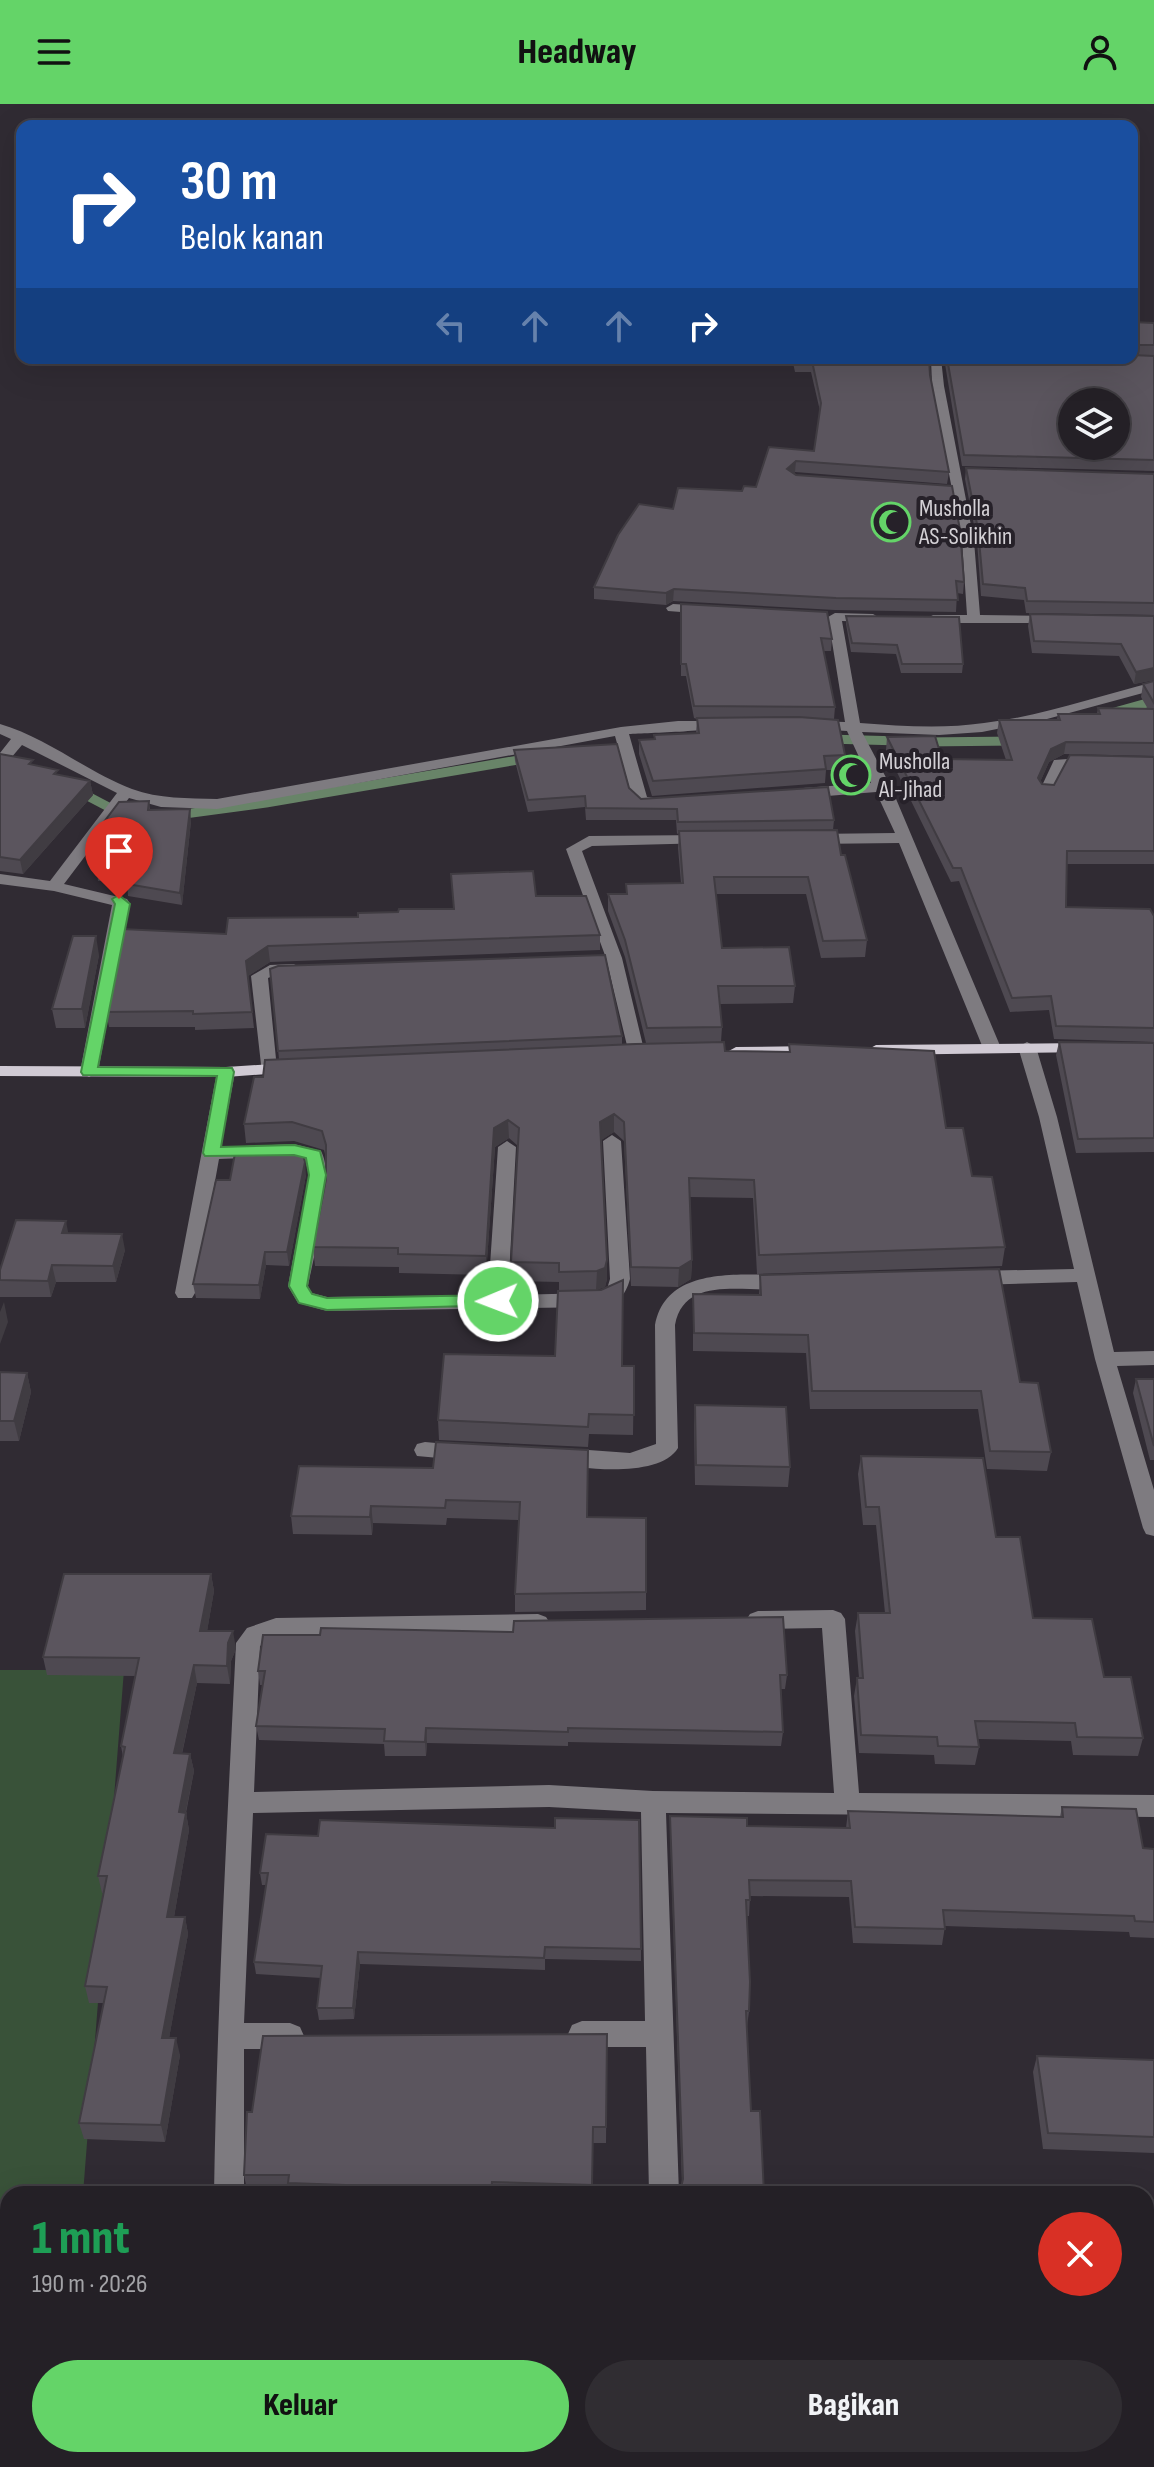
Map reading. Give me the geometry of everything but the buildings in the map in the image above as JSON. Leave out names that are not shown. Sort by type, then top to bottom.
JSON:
[{"type":"main road","points":[[713,1053],[1106,1048]]},
{"type":"main road","points":[[0,1071],[226,1072],[314,1067]]},
{"type":"street","points":[[936,364],[968,541],[974,620]]},
{"type":"street","points":[[957,472],[971,472]]},
{"type":"street","points":[[945,490],[960,491]]},
{"type":"street","points":[[673,608],[717,611]]},
{"type":"street","points":[[895,618],[828,617],[856,736],[883,787],[992,1048]]},
{"type":"street","points":[[911,619],[1064,620]]},
{"type":"street","points":[[798,724],[856,736],[982,728],[1033,719],[1154,686]]},
{"type":"street","points":[[0,728],[126,792],[161,802],[217,804],[621,731],[678,725],[738,725]]},
{"type":"street","points":[[621,731],[641,801],[681,802]]},
{"type":"street","points":[[0,762],[21,737]]},
{"type":"street","points":[[1047,792],[1059,763],[1107,761]]},
{"type":"street","points":[[790,793],[883,787]]},
{"type":"street","points":[[54,886],[126,792]]},
{"type":"street","points":[[795,839],[905,838]]},
{"type":"street","points":[[636,1054],[574,849],[589,841],[715,840]]},
{"type":"street","points":[[0,879],[119,899],[122,904],[89,1072]]},
{"type":"street","points":[[268,1069],[259,976],[276,969],[307,968]]},
{"type":"street","points":[[1027,1047],[1048,1117],[1105,1359],[1145,1476],[1154,1528]]},
{"type":"street","points":[[185,1293],[226,1072]]},
{"type":"street","points":[[211,1153],[294,1150],[314,1155],[318,1175],[298,1286],[305,1298],[327,1304],[600,1300],[616,1293],[620,1279],[612,1141]]},
{"type":"street","points":[[498,1301],[507,1147]]},
{"type":"street","points":[[958,1278],[1085,1275]]},
{"type":"street","points":[[533,1455],[640,1460],[658,1456],[667,1448],[665,1325],[670,1307],[685,1292],[705,1284],[816,1281]]},
{"type":"street","points":[[1105,1359],[1154,1358]]},
{"type":"street","points":[[425,1450],[487,1453]]},
{"type":"street","points":[[728,1621],[833,1619],[847,1804]]},
{"type":"street","points":[[229,2186],[230,2036],[248,1643],[255,1635],[276,1627],[556,1623]]},
{"type":"street","points":[[239,1803],[549,1796],[653,1802],[1154,1806]]},
{"type":"street","points":[[653,1802],[664,2186]]},
{"type":"street","points":[[548,2034],[660,2034]]},
{"type":"street","points":[[230,2036],[309,2036]]},
{"type":"green space","points":[[0,1670],[124,1670],[84,2186],[0,2186]]},
{"type":"waterway","points":[[1111,713],[1154,701]]},
{"type":"waterway","points":[[827,739],[901,741]]},
{"type":"waterway","points":[[923,742],[1017,741]]},
{"type":"waterway","points":[[177,815],[530,758]]},
{"type":"waterway","points":[[76,790],[120,813]]},
{"type":"place","name":"Musholla AS-Solikhin","points":[[891,522]]},
{"type":"place","name":"Musholla Al-Jihad","points":[[851,775]]},
{"type":"route","points":[[119,899],[122,904],[89,1072],[226,1072],[211,1153],[294,1150],[314,1155],[318,1175],[298,1286],[305,1298],[327,1304],[498,1301]]}]
